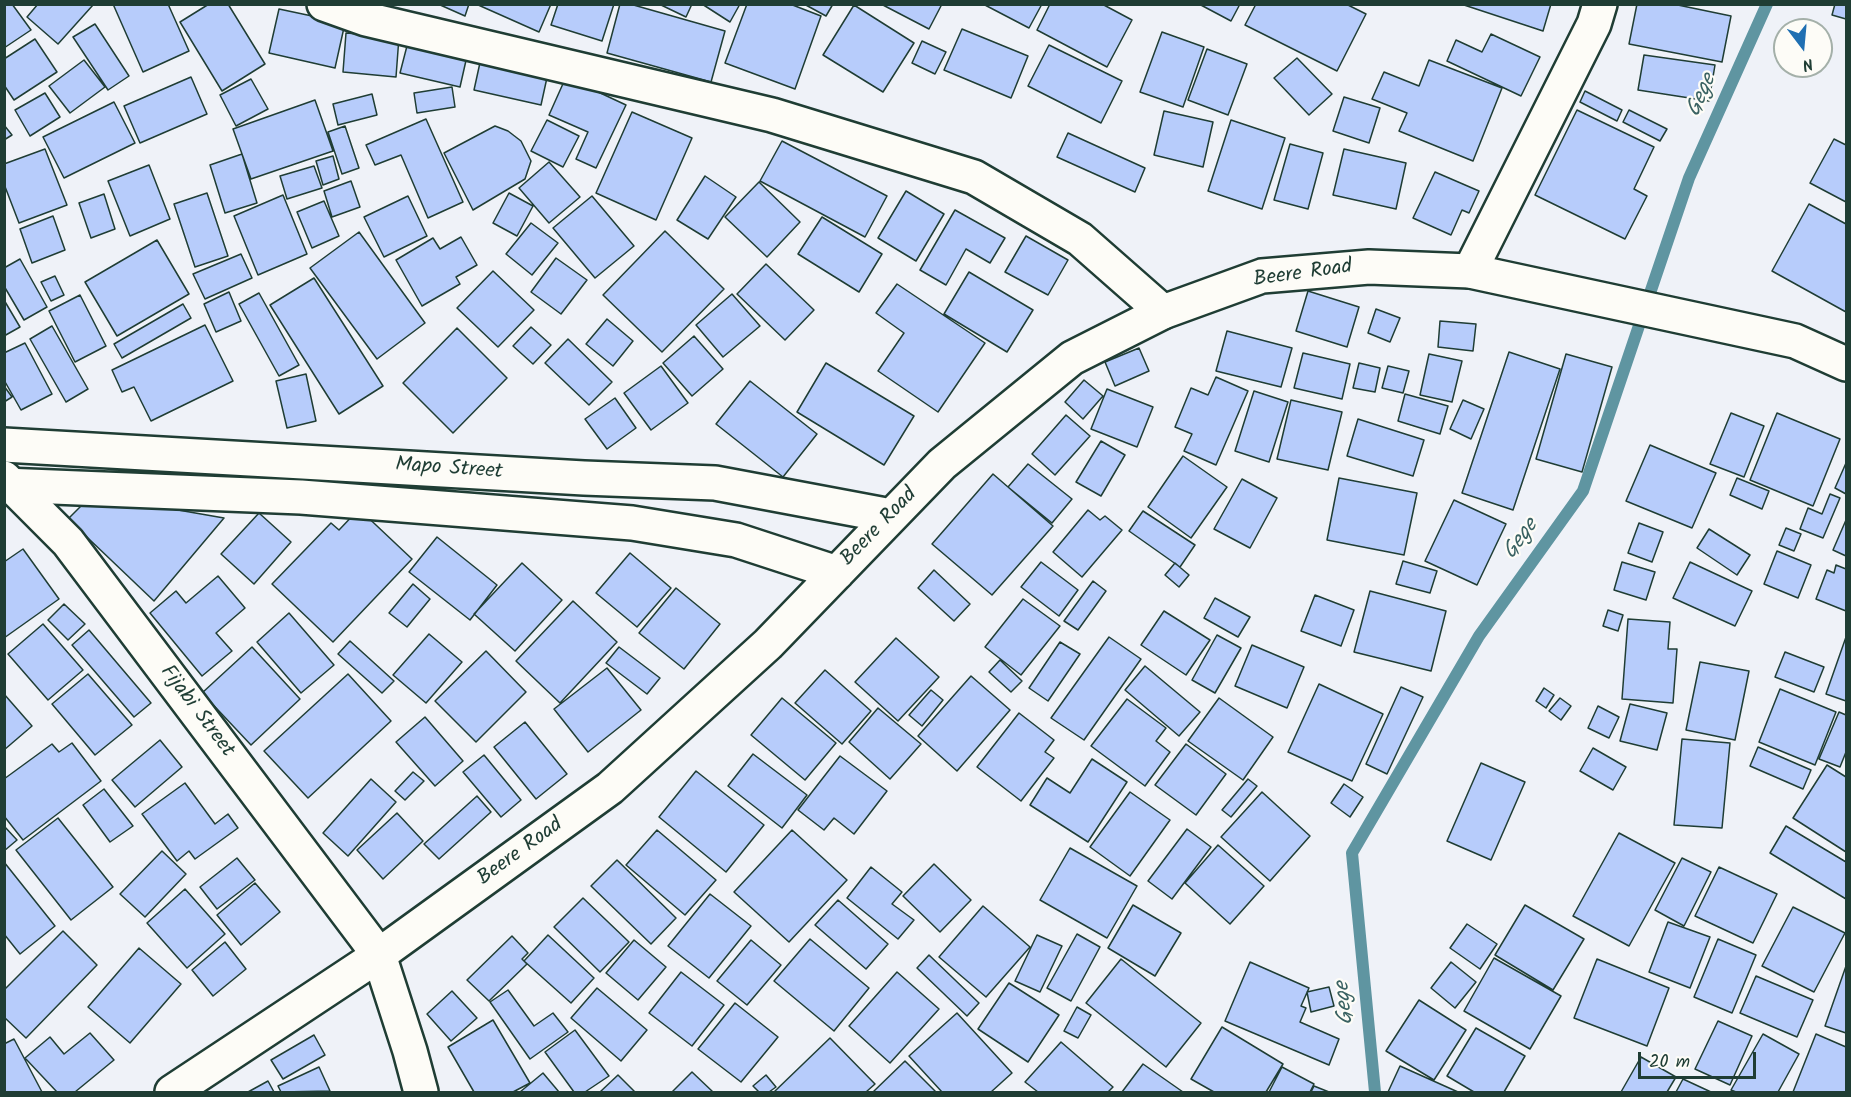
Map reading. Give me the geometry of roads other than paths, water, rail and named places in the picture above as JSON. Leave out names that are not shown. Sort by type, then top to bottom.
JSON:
[{"type":"main road","points":[[324,4],[366,19],[772,115],[974,177],[1080,239],[1163,312]]},
{"type":"main road","points":[[1470,271],[1594,24],[1600,4]]},
{"type":"main road","name":"Beere Road","points":[[172,1092],[378,955],[610,788],[768,644],[942,464],[1072,358],[1163,312],[1262,276],[1369,267],[1470,271],[1702,318],[1795,341],[1846,364]]},
{"type":"main road","name":"Mapo Street","points":[[4,445],[584,478],[715,483],[891,516]]},
{"type":"main road","name":"Mapo Street","points":[[7,482],[301,497],[632,523],[736,540],[837,573]]},
{"type":"main road","name":"Fijabi Street","points":[[7,482],[68,542],[378,955],[421,1092]]},
{"type":"waterway","name":"Gege","points":[[1375,1092],[1352,853],[1479,636],[1583,491],[1689,178],[1767,4]]}]
